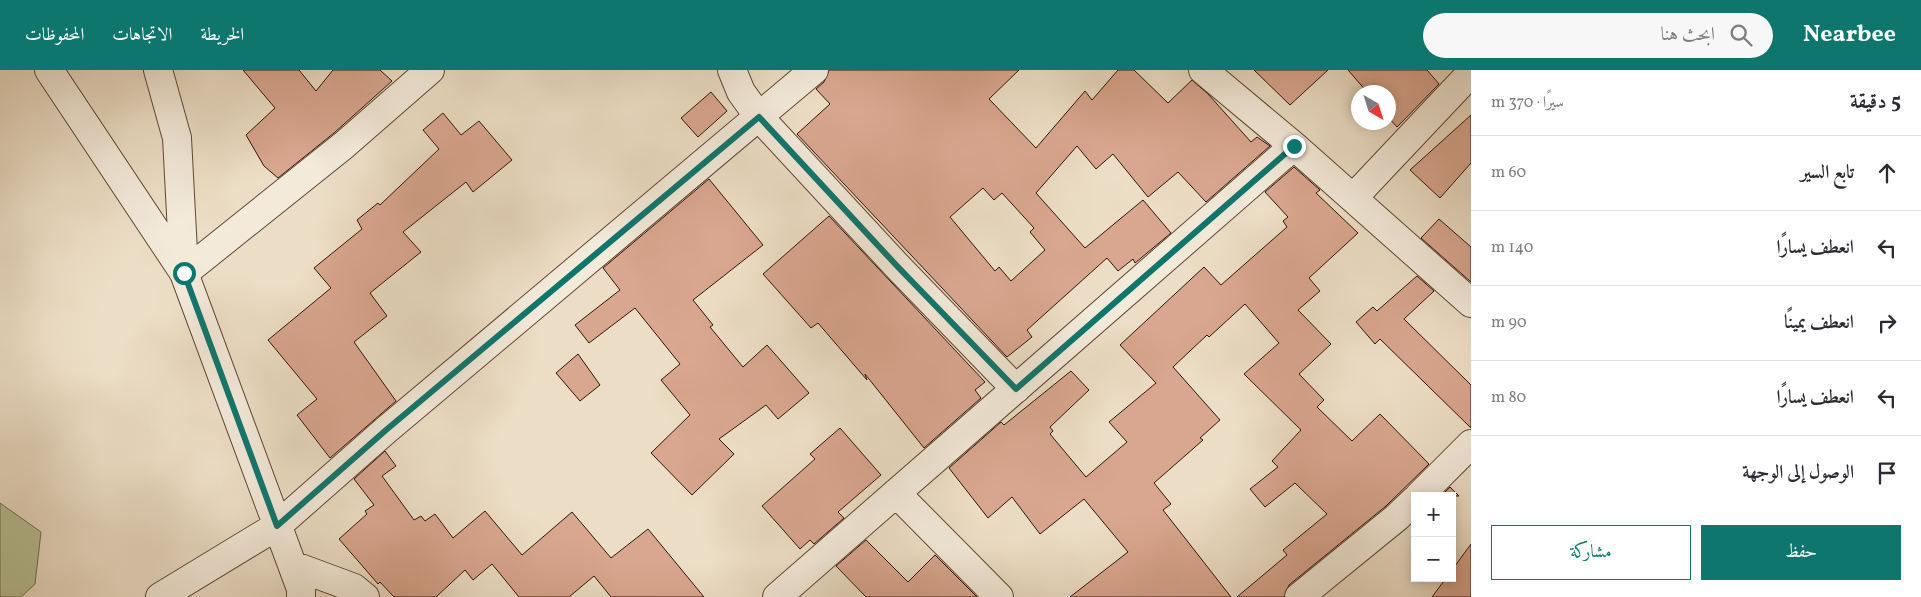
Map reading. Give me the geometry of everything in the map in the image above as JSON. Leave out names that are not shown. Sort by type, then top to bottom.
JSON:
[{"type":"street","points":[[49,70],[184,273],[301,589],[301,597]]},
{"type":"street","points":[[158,70],[176,138],[184,273]]},
{"type":"street","points":[[184,273],[344,146],[430,70]]},
{"type":"street","points":[[732,70],[741,92],[759,117],[884,253],[1016,389]]},
{"type":"street","points":[[160,597],[277,526],[386,430],[814,70]]},
{"type":"street","points":[[1203,70],[1294,146],[1471,303]]},
{"type":"street","points":[[1352,198],[1470,74]]},
{"type":"street","points":[[777,597],[1294,146]]},
{"type":"street","points":[[1423,492],[1471,444]]},
{"type":"street","points":[[896,493],[999,597]]},
{"type":"street","points":[[1299,597],[1411,504]]},
{"type":"street","points":[[292,565],[354,588],[365,597]]},
{"type":"green space","points":[[0,503],[41,532],[35,584],[21,597],[0,597]]},
{"type":"building","points":[[243,70],[299,70],[316,91],[333,70],[380,70],[392,81],[334,133],[278,178],[264,166],[246,135],[275,108]]},
{"type":"building","points":[[829,70],[1019,70],[989,99],[1036,148],[1085,91],[1092,100],[1118,70],[1134,70],[1168,103],[1192,80],[1208,94],[1251,142],[1257,137],[1270,146],[1206,202],[1178,172],[1148,197],[1113,154],[1096,169],[1077,146],[1036,193],[1085,248],[1143,200],[1171,233],[1135,263],[1133,259],[1118,271],[1107,258],[1027,330],[1032,337],[1007,357],[797,134],[830,104],[816,89],[824,82]],"holes":[[[983,188],[994,200],[1002,193],[1034,228],[1030,232],[1045,250],[1011,281],[999,267],[995,271],[950,217]]]},
{"type":"building","points":[[1254,70],[1328,70],[1290,105]]},
{"type":"building","points":[[1348,70],[1427,70],[1439,84],[1397,127],[1396,85],[1361,85]]},
{"type":"building","points":[[711,92],[727,111],[698,137],[681,118]]},
{"type":"building","points":[[443,113],[461,135],[479,121],[512,160],[473,192],[466,182],[403,232],[421,252],[370,293],[387,316],[354,342],[396,401],[330,458],[297,415],[317,399],[268,340],[331,288],[314,268],[362,229],[357,220],[378,203],[380,205],[439,149],[423,130]]},
{"type":"building","points":[[1471,115],[1471,163],[1440,198],[1410,170]]},
{"type":"building","points":[[1294,167],[1320,190],[1316,193],[1358,233],[1309,278],[1320,291],[1298,310],[1331,344],[1299,374],[1324,400],[1317,407],[1352,441],[1380,414],[1429,464],[1386,506],[1289,585],[1284,597],[1237,597],[1287,555],[1283,550],[1327,514],[1295,483],[1265,507],[1250,489],[1278,467],[1272,461],[1301,430],[1244,374],[1279,343],[1245,304],[1209,337],[1207,335],[1173,367],[1220,420],[1200,438],[1203,440],[1154,483],[1171,504],[1163,510],[1231,597],[1070,597],[1128,552],[1084,499],[1040,534],[1012,497],[988,518],[949,468],[1001,422],[1004,425],[1071,371],[1089,390],[1050,427],[1053,431],[1050,434],[1086,477],[1127,442],[1109,422],[1156,383],[1120,345],[1204,267],[1221,285],[1287,227],[1283,221],[1288,217],[1265,192]]},
{"type":"building","points":[[709,179],[763,245],[693,300],[713,325],[710,327],[743,367],[767,345],[809,393],[778,419],[766,405],[719,439],[734,454],[692,495],[651,453],[690,415],[661,380],[680,364],[635,308],[589,343],[575,325],[620,290],[603,268]]},
{"type":"building","points":[[829,216],[985,382],[975,390],[981,398],[924,448],[865,374],[867,380],[818,323],[811,328],[763,274]]},
{"type":"building","points":[[1439,219],[1471,247],[1471,282],[1421,238]]},
{"type":"building","points":[[1417,276],[1434,291],[1404,319],[1471,385],[1471,428],[1380,339],[1375,344],[1356,322],[1373,307],[1377,311]]},
{"type":"building","points":[[578,354],[600,385],[580,401],[556,373]]},
{"type":"building","points":[[840,428],[881,475],[838,512],[844,518],[814,544],[810,540],[800,549],[762,506],[815,459],[810,454]]},
{"type":"building","points":[[385,451],[396,466],[382,476],[414,520],[421,516],[425,521],[435,514],[453,538],[485,511],[522,555],[572,512],[611,558],[648,529],[704,597],[611,597],[594,576],[569,597],[519,597],[492,564],[473,580],[465,570],[436,597],[394,597],[380,582],[378,584],[339,539],[367,514],[365,511],[374,505],[354,479]]},
{"type":"building","points":[[1450,487],[1455,492],[1445,492]]},
{"type":"building","points":[[866,540],[908,582],[935,555],[977,597],[866,597],[836,566]]},
{"type":"building","points":[[1471,544],[1471,597],[1432,597],[1443,582],[1456,582],[1456,565]]},
{"type":"route","points":[[184,273],[277,526],[386,430],[759,117],[820,185],[1016,389],[1294,146]]}]
